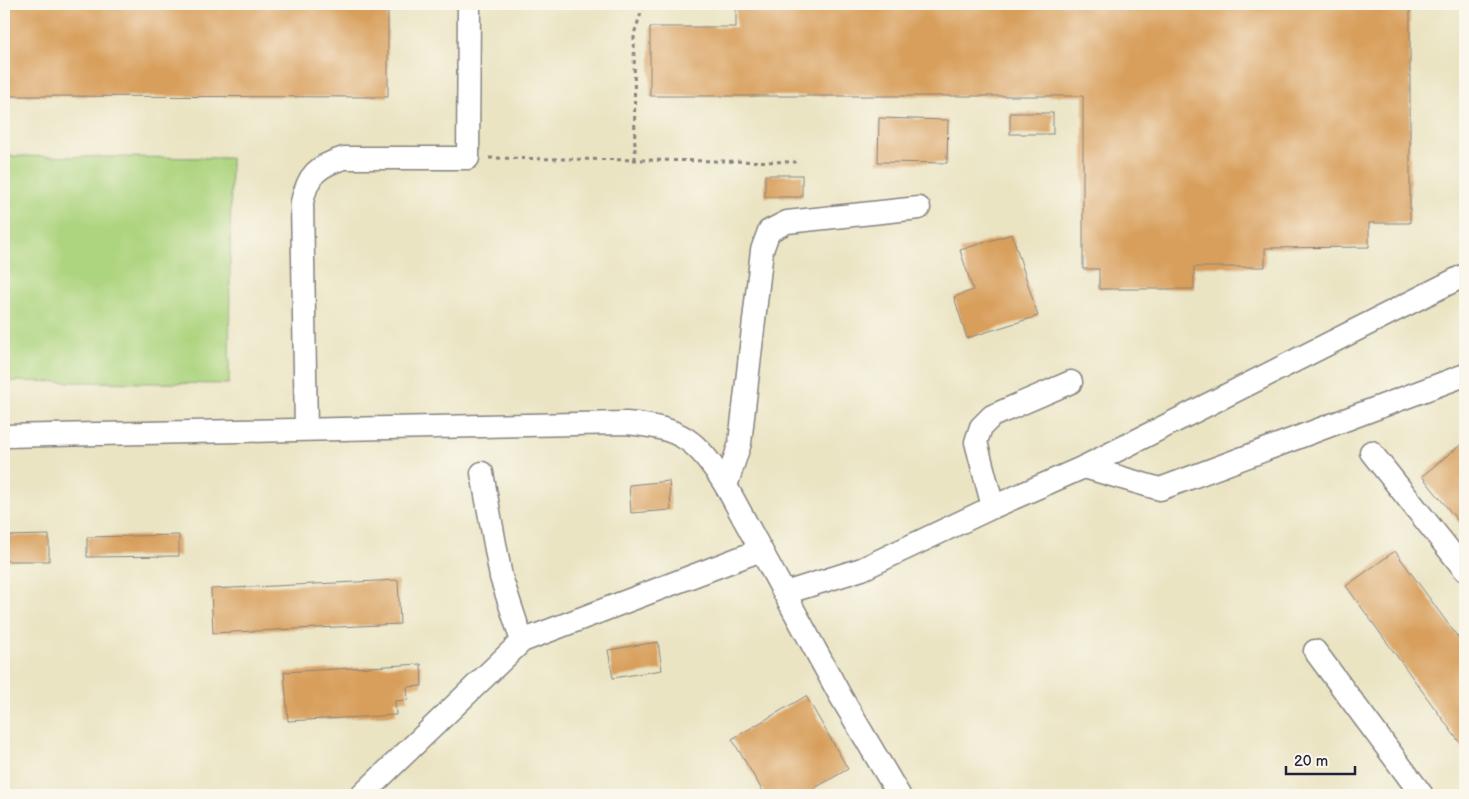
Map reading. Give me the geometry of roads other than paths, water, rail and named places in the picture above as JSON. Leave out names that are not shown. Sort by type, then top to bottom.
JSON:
[{"type":"street","points":[[306,429],[302,202],[306,186],[315,172],[328,163],[344,158],[468,158],[469,4]]},
{"type":"street","points":[[726,486],[740,443],[762,250],[769,231],[787,222],[918,208]]},
{"type":"street","points":[[785,594],[862,569],[993,507],[1084,467],[1465,275]]},
{"type":"street","points":[[1084,467],[1160,489],[1465,375]]},
{"type":"street","points":[[993,507],[976,442],[982,427],[992,416],[1071,382]]},
{"type":"street","points":[[4,436],[626,423],[658,426],[686,437],[707,457],[726,486],[841,697],[899,795]]},
{"type":"street","points":[[1371,452],[1465,570]]},
{"type":"street","points":[[482,472],[501,577],[522,641]]},
{"type":"street","points":[[362,795],[522,641],[761,550]]},
{"type":"street","points":[[1315,651],[1422,795]]}]
